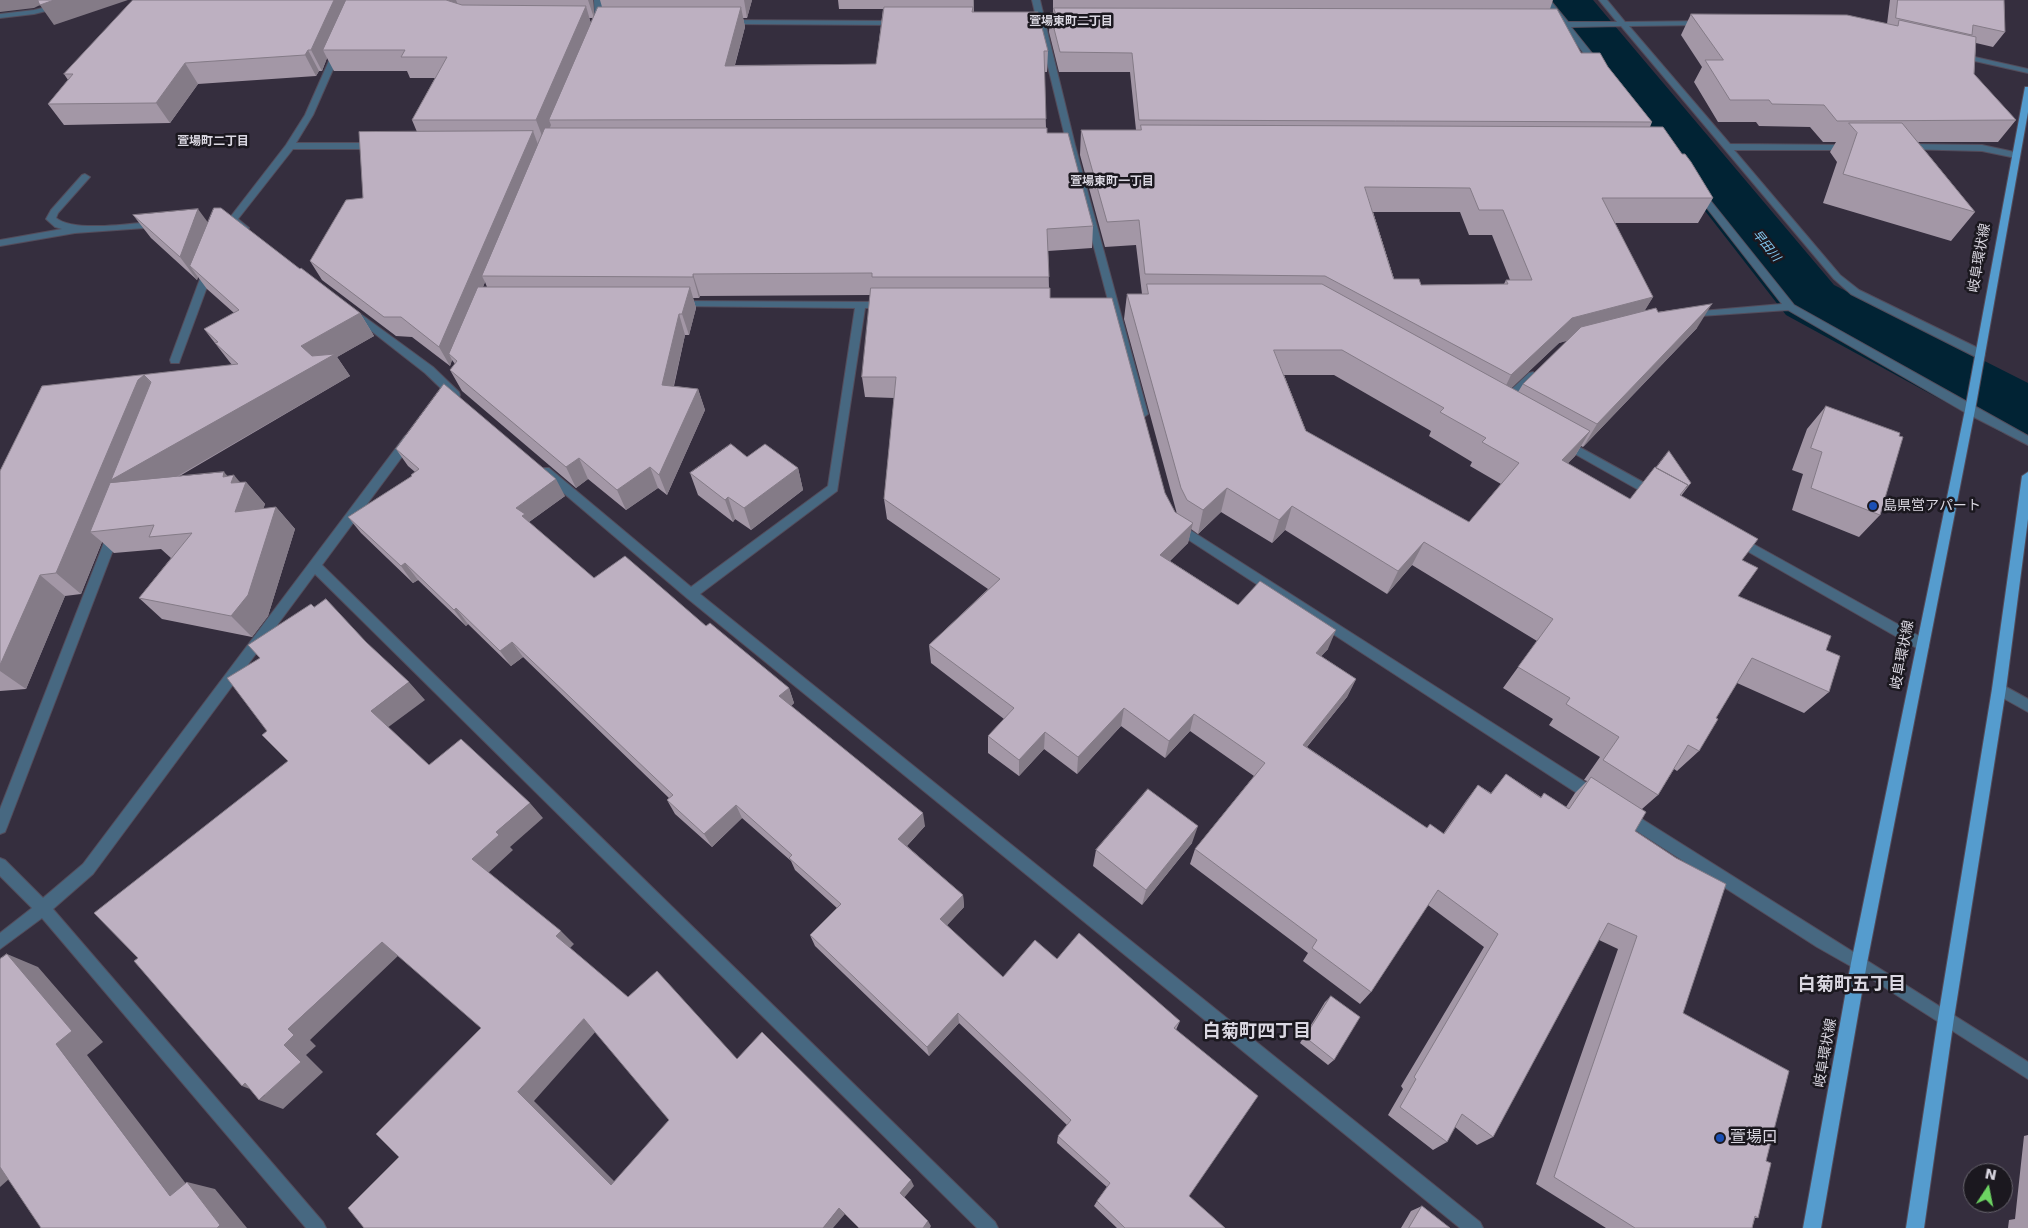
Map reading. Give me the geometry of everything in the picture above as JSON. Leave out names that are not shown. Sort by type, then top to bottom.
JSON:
[{"type":"main road","name":"岐阜環状線","points":[[1812,1228],[1860,963],[1971,405],[2028,89]]},
{"type":"main road","points":[[1915,1228],[1946,1018],[1999,689],[2028,476]]},
{"type":"street","points":[[0,16],[34,12],[86,0]]},
{"type":"street","points":[[598,0],[599,24]]},
{"type":"street","points":[[1036,0],[1072,145],[1147,428]]},
{"type":"street","points":[[1546,0],[1570,25],[1608,78]]},
{"type":"street","points":[[1602,0],[1618,24],[1837,277],[1855,292],[1979,359]]},
{"type":"street","points":[[718,22],[904,23]]},
{"type":"street","points":[[1012,23],[1074,24]]},
{"type":"street","points":[[1536,25],[1715,23]]},
{"type":"street","points":[[249,232],[228,222],[290,146],[309,116],[342,38]]},
{"type":"street","points":[[1952,53],[2028,71]]},
{"type":"street","points":[[290,146],[389,146]]},
{"type":"street","points":[[1726,147],[1854,147]]},
{"type":"street","points":[[1893,147],[1982,148],[2016,155]]},
{"type":"street","points":[[75,230],[58,225],[51,219],[54,212],[85,177]]},
{"type":"street","points":[[1694,185],[1790,307],[1971,405],[2028,441]]},
{"type":"street","points":[[0,244],[75,230],[174,224]]},
{"type":"street","points":[[175,360],[212,259]]},
{"type":"street","points":[[343,304],[429,370],[463,401]]},
{"type":"street","points":[[672,304],[900,305]]},
{"type":"street","points":[[691,594],[833,488],[860,305]]},
{"type":"street","points":[[1680,316],[1790,307]]},
{"type":"street","points":[[1501,407],[1543,366]]},
{"type":"street","points":[[0,942],[88,869],[419,427]]},
{"type":"street","points":[[1552,436],[1663,498]]},
{"type":"street","points":[[539,466],[691,594],[1474,1228]]},
{"type":"street","points":[[1169,513],[1177,528],[1822,942],[1860,963],[2028,1071]]},
{"type":"street","points":[[0,826],[117,523]]},
{"type":"street","points":[[1722,532],[1923,646]]},
{"type":"street","points":[[315,566],[989,1228]]},
{"type":"street","points":[[1999,689],[2028,706]]},
{"type":"street","points":[[0,865],[18,886],[43,908],[317,1228]]},
{"type":"building","points":[[38,0],[54,0],[40,5]]},
{"type":"building","points":[[133,0],[334,0],[311,50],[308,50],[305,55],[185,63],[156,103],[48,104],[73,74],[64,74]]},
{"type":"building","points":[[346,0],[446,0],[462,5],[586,6],[536,120],[412,120],[447,57],[401,57],[405,50],[323,50]]},
{"type":"building","points":[[1898,0],[2004,0],[2005,32],[1973,25],[1972,35],[1896,18]]},
{"type":"building","points":[[598,7],[741,7],[725,66],[876,64],[884,7],[973,7],[972,12],[1038,12],[1048,51],[1044,51],[1046,119],[549,120]]},
{"type":"building","points":[[1054,8],[1557,9],[1581,53],[1600,53],[1608,67],[1652,122],[1139,120],[1132,53],[1060,52],[1050,13],[1055,13]]},
{"type":"building","points":[[1691,14],[1847,15],[1898,26],[1899,20],[1976,37],[1974,74],[2016,120],[1837,121],[1824,105],[1772,104],[1769,100],[1730,100],[1705,60],[1723,60]]},
{"type":"building","points":[[1849,123],[1902,123],[1975,212],[1843,174],[1857,133]]},
{"type":"building","points":[[1141,125],[1663,127],[1682,154],[1685,154],[1691,162],[1713,198],[1602,198],[1653,297],[1572,318],[1511,375],[1325,276],[1145,274],[1139,220],[1107,222],[1081,130],[1141,130]],"holes":[[[1365,187],[1470,188],[1479,210],[1503,210],[1532,280],[1506,280],[1508,284],[1421,285],[1419,279],[1394,279]]]},
{"type":"building","points":[[545,128],[1047,128],[1047,133],[1068,133],[1093,226],[1047,229],[1049,277],[872,277],[872,273],[693,274],[693,277],[482,276]]},
{"type":"building","points":[[533,131],[439,347],[401,317],[384,317],[310,261],[346,200],[363,198],[359,132]]},
{"type":"building","points":[[214,208],[221,208],[360,313],[301,346],[312,356],[335,354],[111,480],[151,382],[144,375],[138,380],[56,573],[40,575],[0,665],[0,471],[42,386],[238,364],[215,343],[218,342],[204,329],[239,310],[190,266]]},
{"type":"building","points":[[198,209],[180,257],[133,215]]},
{"type":"building","points":[[1147,284],[1322,284],[1590,431],[1562,460],[1630,499],[1655,467],[1688,485],[1680,495],[1758,539],[1742,560],[1758,568],[1738,596],[1831,636],[1826,650],[1840,656],[1829,692],[1752,658],[1716,718],[1718,719],[1699,751],[1688,745],[1658,795],[1603,760],[1619,737],[1566,704],[1570,698],[1518,667],[1553,619],[1424,542],[1398,571],[1292,506],[1279,520],[1227,488],[1203,510],[1187,500],[1181,488],[1127,294],[1148,294]],"holes":[[[1274,350],[1342,350],[1444,408],[1440,412],[1486,438],[1482,442],[1519,463],[1469,522],[1306,431]]]},
{"type":"building","points":[[478,287],[690,287],[682,314],[679,314],[662,385],[698,389],[659,475],[650,467],[617,490],[579,458],[566,467],[450,370],[457,361],[449,354]]},
{"type":"building","points":[[871,288],[1050,288],[1050,298],[1112,298],[1165,493],[1175,512],[1193,523],[1160,555],[1238,605],[1260,581],[1336,630],[1316,653],[1356,679],[1303,745],[1427,828],[1430,824],[1444,834],[1478,785],[1491,794],[1506,774],[1541,798],[1544,793],[1569,809],[1591,777],[1646,812],[1635,831],[1676,858],[1726,884],[1683,1013],[1789,1071],[1766,1161],[1771,1163],[1758,1218],[1755,1216],[1752,1228],[1635,1228],[1554,1177],[1637,936],[1608,923],[1493,1137],[1462,1114],[1447,1142],[1400,1107],[1416,1079],[1414,1077],[1498,934],[1438,890],[1371,992],[1312,948],[1317,940],[1195,849],[1265,763],[1194,714],[1169,741],[1124,708],[1078,757],[1045,732],[1019,760],[988,736],[1014,708],[929,645],[1000,579],[884,499],[896,377],[862,377]]},
{"type":"building","points":[[1712,304],[1597,424],[1523,384],[1581,327],[1656,308],[1658,312]]},
{"type":"building","points":[[444,384],[556,479],[516,508],[525,514],[522,516],[594,578],[625,556],[706,626],[710,623],[789,688],[779,696],[923,813],[898,839],[963,895],[940,919],[1003,977],[1035,940],[1057,959],[1079,933],[1180,1021],[1174,1028],[1258,1096],[1189,1196],[1225,1228],[1125,1228],[1097,1201],[1110,1183],[1058,1136],[1071,1120],[958,1013],[927,1047],[810,935],[841,904],[789,858],[792,855],[736,805],[704,834],[667,800],[673,795],[512,642],[500,651],[456,608],[454,610],[405,563],[401,566],[348,517],[412,476],[419,469],[396,449]]},
{"type":"building","points":[[1826,406],[1900,433],[1899,436],[1903,437],[1880,515],[1811,488],[1822,452],[1811,448]]},
{"type":"building","points":[[731,444],[747,457],[765,444],[798,468],[744,508],[728,497],[725,500],[690,473]]},
{"type":"building","points":[[1669,451],[1691,483],[1686,488],[1688,485],[1656,468]]},
{"type":"building","points":[[224,472],[223,477],[234,475],[231,483],[246,482],[235,512],[276,507],[248,595],[231,616],[139,598],[192,533],[149,537],[154,525],[90,532],[110,483]]},
{"type":"building","points":[[326,599],[366,642],[409,682],[371,711],[429,765],[461,739],[530,803],[496,832],[499,835],[472,859],[561,931],[556,936],[628,997],[657,971],[737,1059],[762,1032],[911,1180],[900,1193],[928,1221],[923,1228],[859,1228],[839,1208],[823,1228],[364,1228],[348,1208],[399,1157],[376,1134],[481,1028],[382,942],[288,1029],[294,1035],[284,1045],[301,1062],[259,1100],[245,1083],[242,1086],[134,961],[138,958],[94,913],[288,761],[262,735],[267,731],[227,678],[260,658],[248,645],[311,604],[314,607]],"holes":[[[584,1019],[669,1120],[611,1185],[518,1092]]]},
{"type":"building","points":[[1148,789],[1198,826],[1146,890],[1096,850]]},
{"type":"building","points":[[7,954],[72,1031],[56,1044],[170,1196],[187,1182],[220,1225],[217,1228],[41,1228],[0,1167],[0,959]]},
{"type":"building","points":[[1331,996],[1360,1017],[1334,1060],[1305,1037]]},
{"type":"building","points":[[1422,1206],[1450,1228],[1409,1228]]},
{"type":"waterway","name":"早田川","points":[[1566,0],[1810,300],[2028,415]]},
{"type":"place","name":"島県営アパート","points":[[1873,506]]},
{"type":"place","name":"萱場口","points":[[1720,1138]]},
{"type":"district","name":"萱場東町二丁目","points":[[1071,22]]},
{"type":"district","name":"萱場町二丁目","points":[[213,142]]},
{"type":"district","name":"萱場東町一丁目","points":[[1112,182]]},
{"type":"district","name":"白菊町五丁目","points":[[1852,985]]},
{"type":"district","name":"白菊町四丁目","points":[[1257,1032]]}]
